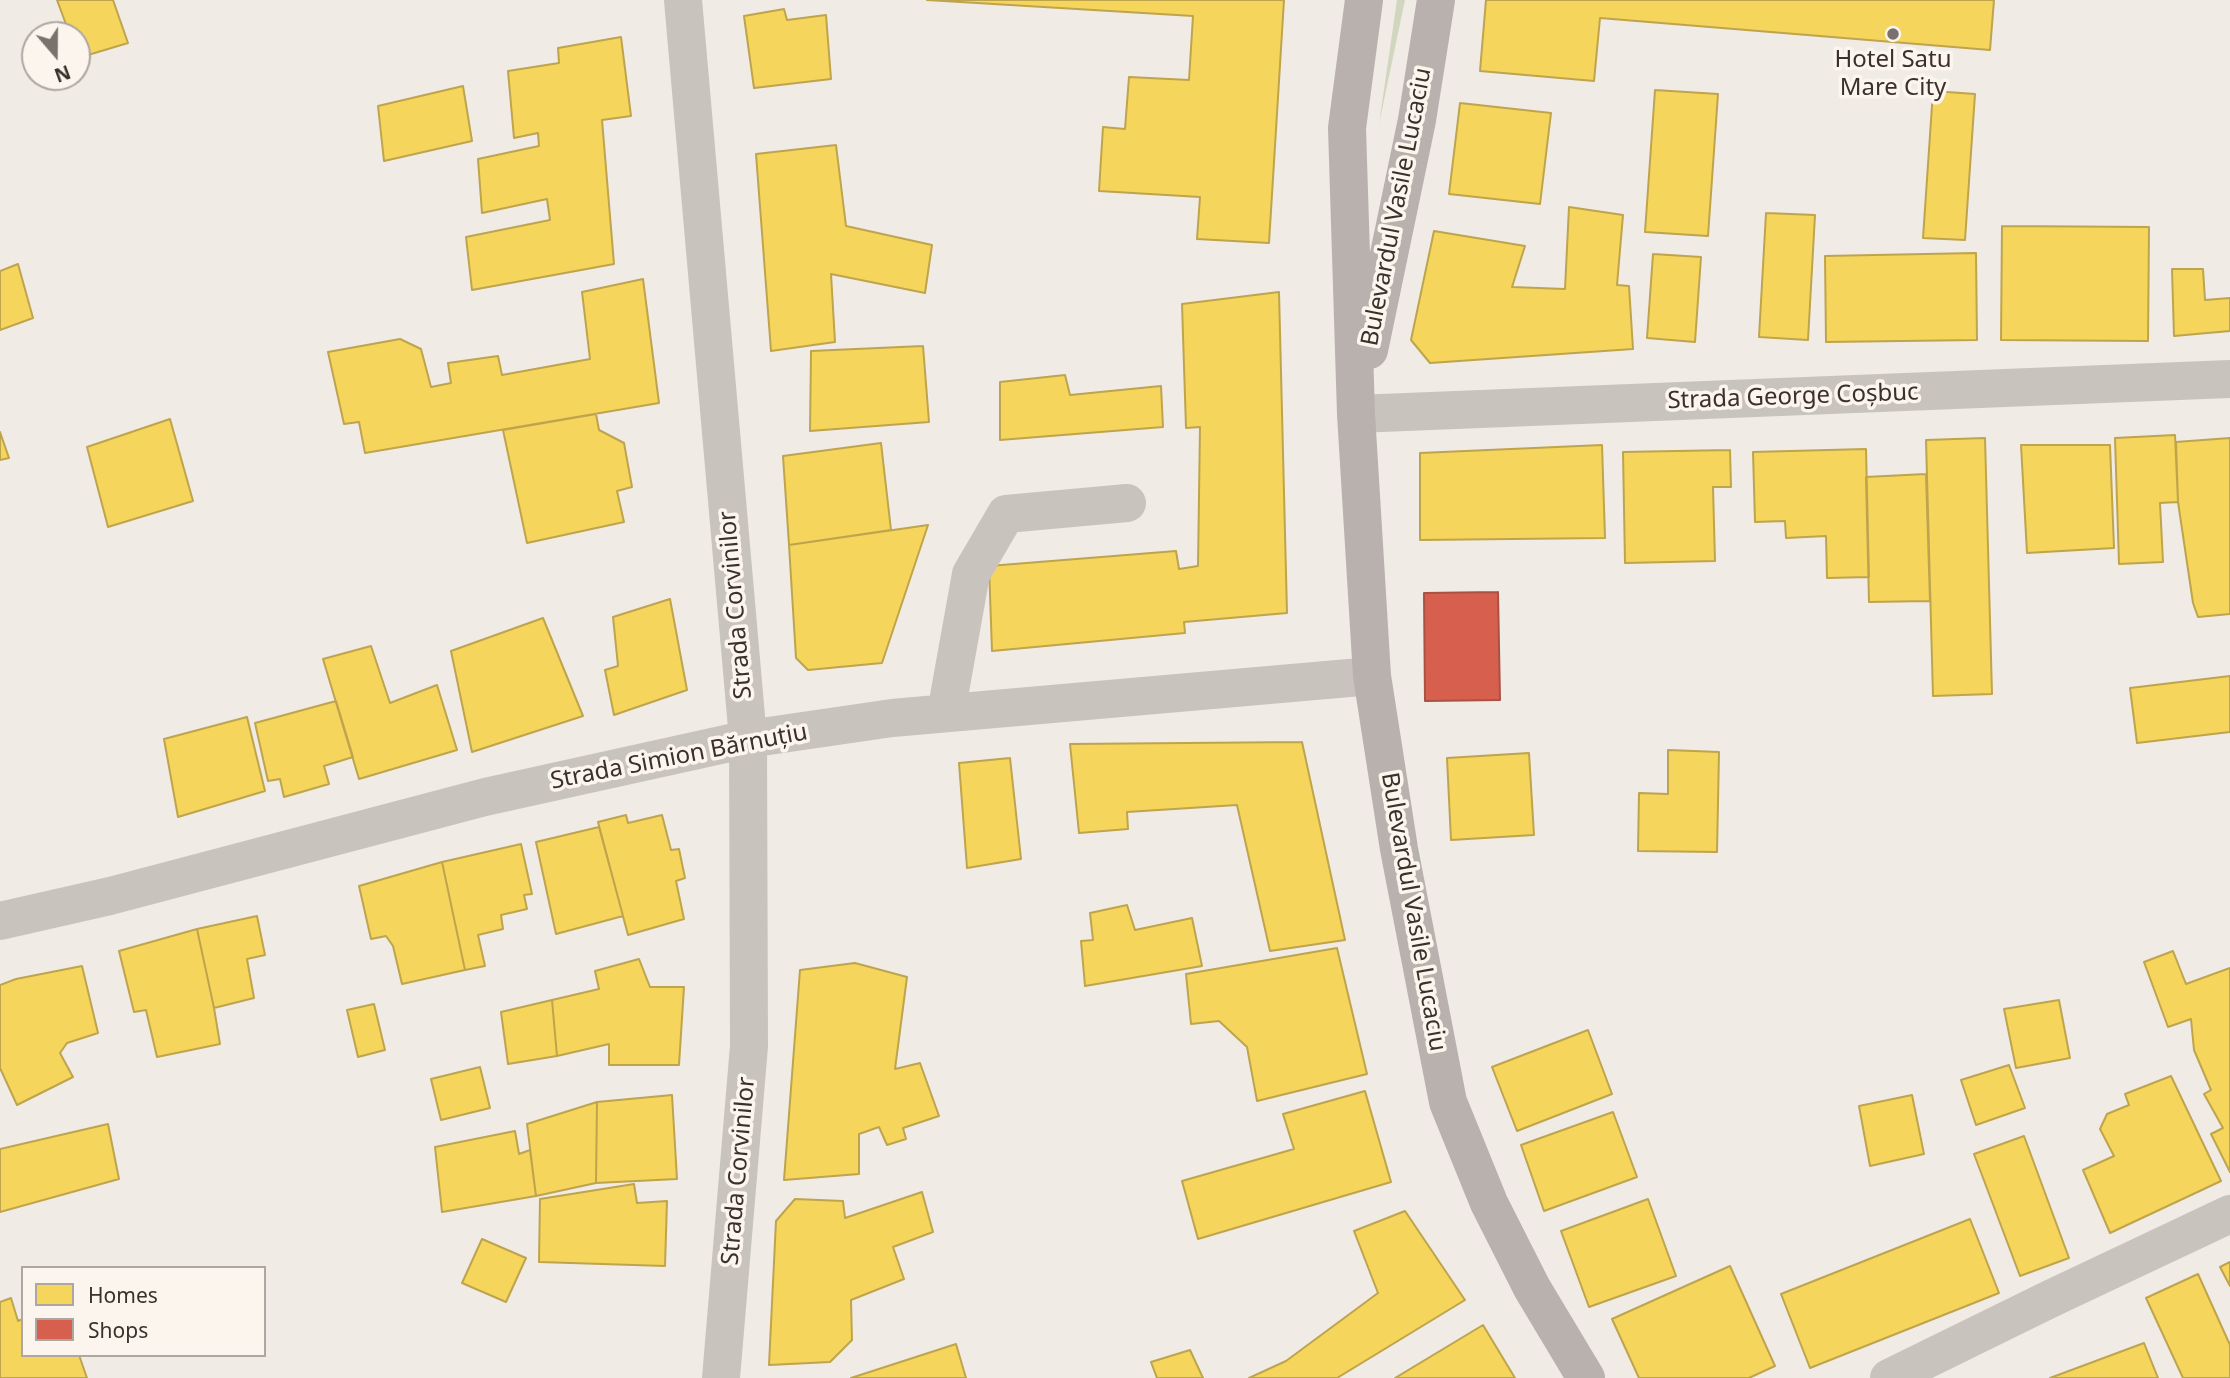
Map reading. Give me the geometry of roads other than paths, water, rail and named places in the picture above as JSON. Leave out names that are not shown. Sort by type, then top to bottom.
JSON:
[{"type":"main road","name":"Bulevardul Vasile Lucaciu","points":[[1364,0],[1347,128],[1356,414],[1372,676],[1399,849],[1448,1102],[1495,1215],[1532,1288],[1586,1378]]},
{"type":"main road","name":"Bulevardul Vasile Lucaciu","points":[[1356,414],[1417,120],[1436,0]]},
{"type":"street","name":"Strada Corvinilor","points":[[682,0],[748,739],[749,1046],[721,1378]]},
{"type":"street","name":"Strada George Coșbuc","points":[[1356,414],[2230,379]]},
{"type":"street","points":[[946,713],[971,574],[1006,514],[1127,503]]},
{"type":"street","name":"Strada Simion Bărnuțiu","points":[[0,921],[110,896],[485,797],[748,739],[892,718],[1372,676]]},
{"type":"street","points":[[1889,1378],[2230,1214]]},
{"type":"place","name":"Hotel Satu Mare City","points":[[1893,34]]}]
